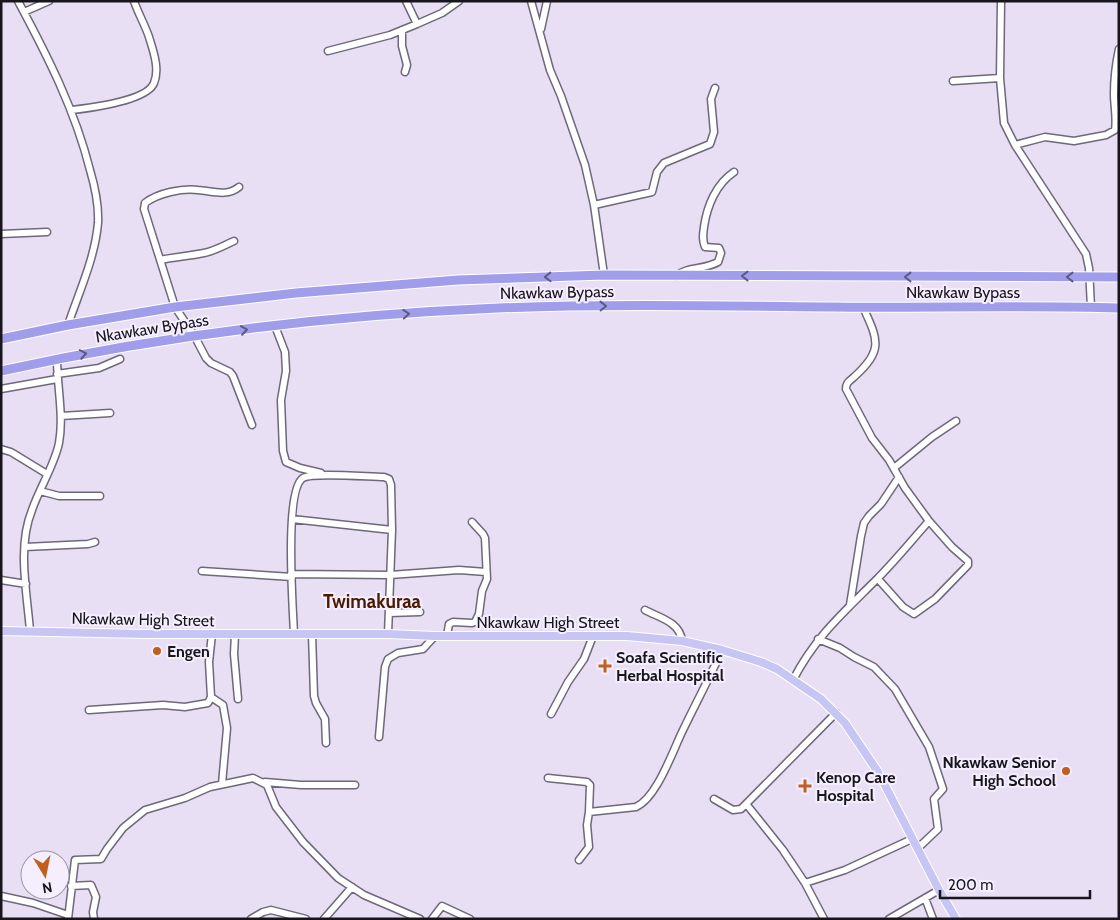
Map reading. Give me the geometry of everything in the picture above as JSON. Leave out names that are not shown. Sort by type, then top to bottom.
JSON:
[{"type":"highway","name":"Nkawkaw Bypass","points":[[1,339],[175,308],[296,293],[458,280],[604,275],[1119,277]]},
{"type":"highway","name":"Nkawkaw Bypass","points":[[1,371],[126,346],[275,326],[375,316],[498,308],[643,306],[1119,308]]},
{"type":"main road","name":"Nkawkaw High Street","points":[[1,631],[593,636],[682,640],[722,650],[777,669],[822,700],[836,713],[868,755],[956,919]]},
{"type":"street","points":[[18,1],[72,110],[84,143],[96,190],[98,222],[90,260],[68,326]]},
{"type":"street","points":[[24,12],[49,1]]},
{"type":"street","points":[[72,110],[119,103],[150,89],[154,83],[156,73],[154,55],[149,37],[134,1]]},
{"type":"street","points":[[406,1],[417,24]]},
{"type":"street","points":[[328,51],[390,35],[442,13],[459,1]]},
{"type":"street","points":[[531,1],[550,70],[580,148],[594,205],[604,275]]},
{"type":"street","points":[[540,32],[547,1]]},
{"type":"street","points":[[1001,1],[1000,78],[1004,124],[1015,145],[1086,254],[1089,261],[1091,307]]},
{"type":"street","points":[[402,30],[402,46],[407,65],[405,72]]},
{"type":"street","points":[[1015,145],[1045,137],[1074,141],[1106,135],[1115,130],[1117,118],[1114,107],[1114,91],[1119,49]]},
{"type":"street","points":[[953,81],[1000,78]]},
{"type":"street","points":[[594,205],[652,192],[657,172],[664,163],[710,144],[714,132],[711,99],[715,88]]},
{"type":"street","points":[[676,276],[683,270],[709,267],[718,262],[721,253],[719,248],[705,247],[702,242],[705,218],[714,195],[728,176],[734,172]]},
{"type":"street","points":[[239,187],[226,193],[196,189],[161,195],[145,203],[144,209],[175,308],[206,358],[211,363],[230,372],[234,376],[252,426]]},
{"type":"street","points":[[1,234],[47,232]]},
{"type":"street","points":[[160,260],[216,250],[234,240]]},
{"type":"street","points":[[864,307],[876,336],[875,349],[869,361],[847,383],[846,388],[872,438],[894,468],[913,502],[968,561],[968,565],[934,599],[914,614],[903,607],[878,579]]},
{"type":"street","points":[[275,326],[286,352],[286,371],[282,400],[283,451],[286,462],[300,468],[333,476]]},
{"type":"street","points":[[30,631],[25,548],[28,522],[59,443],[61,416],[57,359]]},
{"type":"street","points":[[1,389],[99,368],[120,359]]},
{"type":"street","points":[[61,416],[110,413]]},
{"type":"street","points":[[894,468],[932,437],[956,421]]},
{"type":"street","points":[[1,449],[11,452],[47,474]]},
{"type":"street","points":[[294,634],[291,575],[292,519],[298,485],[302,478],[309,476],[384,477],[389,479],[391,486],[392,530],[388,634]]},
{"type":"street","points":[[850,604],[864,523],[899,477]]},
{"type":"street","points":[[40,491],[60,496],[100,496]]},
{"type":"street","points":[[292,519],[392,530]]},
{"type":"street","points":[[793,680],[818,639],[850,604],[878,579],[929,521]]},
{"type":"street","points":[[447,636],[449,624],[453,622],[475,622],[479,614],[482,591],[487,579],[485,538],[472,522]]},
{"type":"street","points":[[25,548],[95,542]]},
{"type":"street","points":[[202,571],[291,575],[390,575],[459,570],[486,572]]},
{"type":"street","points":[[1,580],[26,584]]},
{"type":"street","points":[[645,610],[674,624],[681,633],[682,640]]},
{"type":"street","points":[[389,613],[420,612]]},
{"type":"street","points":[[89,710],[163,705],[185,707],[208,703],[211,697],[209,662],[212,634]]},
{"type":"street","points":[[235,634],[234,654],[238,699]]},
{"type":"street","points":[[312,634],[314,696],[325,719],[326,743]]},
{"type":"street","points":[[379,737],[385,667],[388,659],[398,653],[423,649],[435,636]]},
{"type":"street","points":[[551,714],[568,682],[584,659],[593,636]]},
{"type":"street","points":[[818,639],[840,648],[871,665],[878,671],[898,692],[929,747],[943,789],[934,799],[938,829],[918,848]]},
{"type":"street","points":[[589,812],[636,807],[647,800],[664,773],[722,650]]},
{"type":"street","points":[[211,697],[223,705],[227,728],[222,784]]},
{"type":"street","points":[[714,799],[733,810],[741,809],[747,805],[836,713]]},
{"type":"street","points":[[1,896],[32,904],[68,917],[75,860],[101,859],[123,828],[146,810],[185,798],[206,788],[253,778],[265,782],[301,785],[355,785]]},
{"type":"street","points":[[548,778],[587,782],[590,785],[587,825],[589,847],[579,860]]},
{"type":"street","points":[[265,782],[276,807],[303,842],[338,878],[364,895],[420,919]]},
{"type":"street","points":[[747,805],[805,883],[824,919]]},
{"type":"street","points":[[805,883],[845,870],[912,839]]},
{"type":"street","points":[[71,886],[91,885],[96,897],[93,912],[94,919]]},
{"type":"street","points":[[324,919],[352,887]]},
{"type":"street","points":[[889,919],[939,890]]},
{"type":"street","points":[[925,898],[933,919]]},
{"type":"street","points":[[432,918],[442,906],[470,919]]},
{"type":"street","points":[[251,919],[271,910],[306,919]]},
{"type":"place","name":"Engen","points":[[157,651]]},
{"type":"place","name":"Soafa Scientific Herbal Hospital","points":[[605,666]]},
{"type":"place","name":"Nkawkaw Senior High School","points":[[1066,771]]},
{"type":"place","name":"Kenop Care Hospital","points":[[805,786]]},
{"type":"district","name":"Twimakuraa","points":[[372,601]]}]
